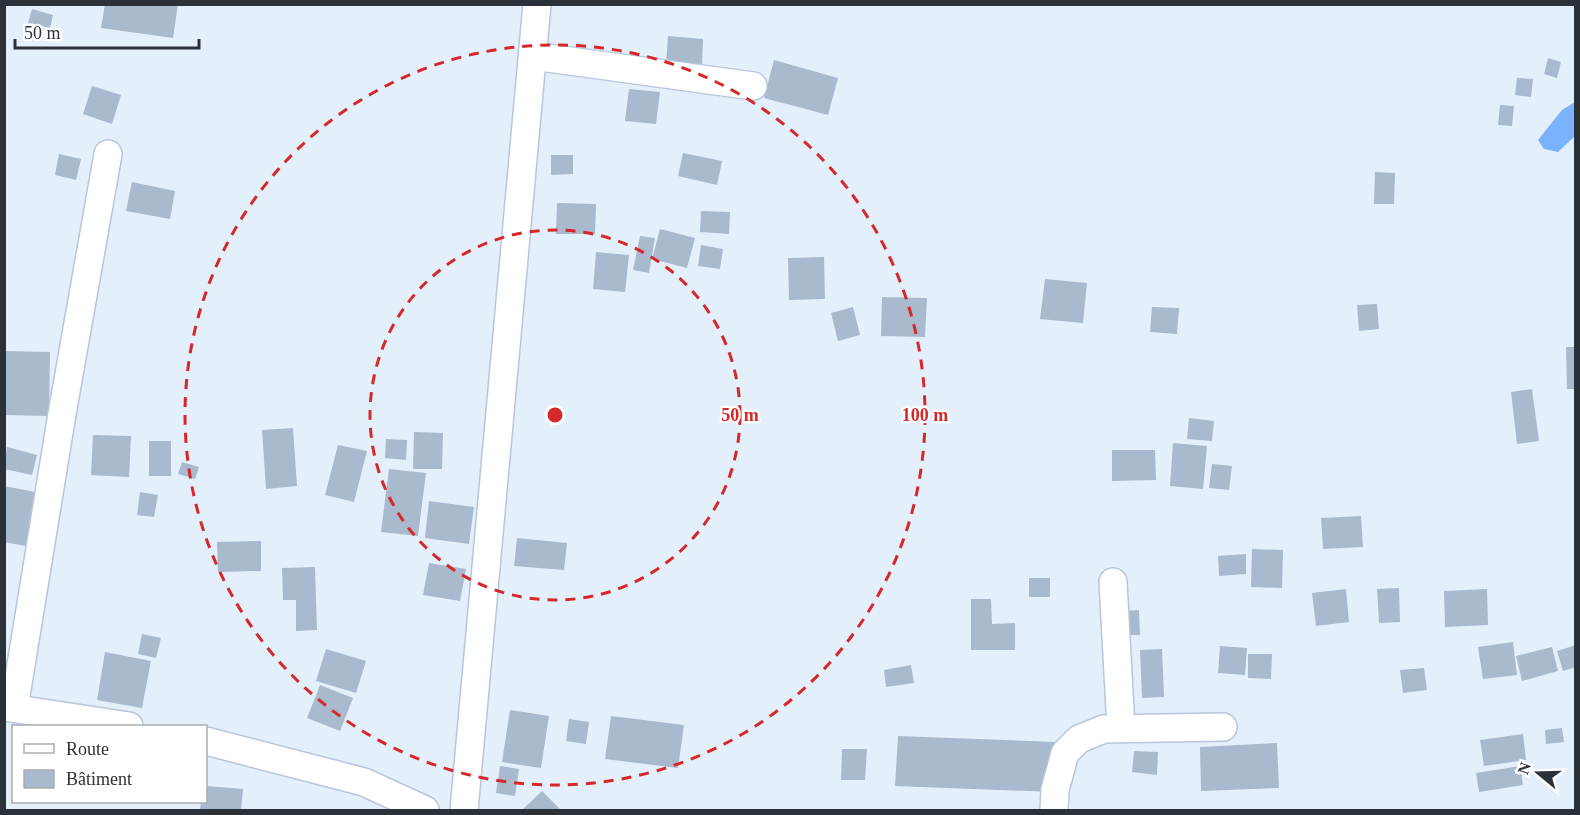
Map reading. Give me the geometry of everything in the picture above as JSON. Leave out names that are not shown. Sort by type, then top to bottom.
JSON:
[{"type":"street","points":[[464,810],[537,4]]},
{"type":"street","points":[[532,56],[753,86]]},
{"type":"street","points":[[108,154],[9,708],[122,725]]},
{"type":"street","points":[[1113,582],[1121,728]]},
{"type":"street","points":[[1054,810],[1056,790],[1065,753],[1079,739],[1104,729],[1223,727]]},
{"type":"street","points":[[207,741],[364,782],[425,810]]},
{"type":"water","points":[[1575,102],[1575,136],[1558,152],[1544,149],[1538,140],[1562,110]]},
{"type":"building","points":[[105,4],[178,4],[173,38],[101,28]]},
{"type":"building","points":[[32,9],[53,15],[50,28],[28,23]]},
{"type":"building","points":[[668,36],[703,39],[702,68],[666,65]]},
{"type":"building","points":[[1548,58],[1561,62],[1557,78],[1544,74]]},
{"type":"building","points":[[774,60],[838,78],[828,115],[764,98]]},
{"type":"building","points":[[1517,78],[1533,79],[1531,97],[1515,95]]},
{"type":"building","points":[[92,86],[121,95],[112,124],[83,114]]},
{"type":"building","points":[[629,89],[660,92],[656,124],[625,121]]},
{"type":"building","points":[[1500,105],[1514,106],[1512,126],[1498,125]]},
{"type":"building","points":[[683,153],[722,161],[717,185],[678,176]]},
{"type":"building","points":[[59,154],[81,159],[76,180],[55,175]]},
{"type":"building","points":[[551,155],[573,155],[573,174],[551,175]]},
{"type":"building","points":[[1375,172],[1395,173],[1394,204],[1374,204]]},
{"type":"building","points":[[132,182],[175,191],[170,219],[126,211]]},
{"type":"building","points":[[557,203],[596,204],[595,234],[556,234]]},
{"type":"building","points":[[701,211],[730,212],[729,234],[700,232]]},
{"type":"building","points":[[660,229],[695,238],[687,268],[652,259]]},
{"type":"building","points":[[640,236],[655,238],[649,273],[633,270]]},
{"type":"building","points":[[701,245],[723,249],[720,269],[698,266]]},
{"type":"building","points":[[596,252],[629,255],[625,292],[593,289]]},
{"type":"building","points":[[824,257],[825,299],[789,300],[788,258]]},
{"type":"building","points":[[1045,279],[1087,283],[1083,323],[1040,319]]},
{"type":"building","points":[[882,297],[927,298],[925,337],[881,336]]},
{"type":"building","points":[[1377,304],[1379,329],[1359,331],[1357,305]]},
{"type":"building","points":[[853,307],[860,335],[838,341],[831,313]]},
{"type":"building","points":[[1152,307],[1179,308],[1177,334],[1150,332]]},
{"type":"building","points":[[1566,347],[1576,347],[1576,389],[1567,389]]},
{"type":"building","points":[[4,351],[50,352],[49,416],[4,415]]},
{"type":"building","points":[[1532,389],[1539,441],[1517,444],[1511,392]]},
{"type":"building","points":[[1189,418],[1214,421],[1212,441],[1187,439]]},
{"type":"building","points":[[293,428],[297,486],[266,489],[262,430]]},
{"type":"building","points":[[414,432],[443,433],[442,469],[413,469]]},
{"type":"building","points":[[93,435],[131,436],[129,477],[91,475]]},
{"type":"building","points":[[386,439],[407,440],[406,460],[385,458]]},
{"type":"building","points":[[149,441],[171,441],[171,476],[149,476]]},
{"type":"building","points":[[1173,443],[1207,446],[1203,489],[1170,486]]},
{"type":"building","points":[[338,445],[367,451],[354,502],[325,495]]},
{"type":"building","points":[[7,447],[37,455],[32,475],[4,469]]},
{"type":"building","points":[[1112,450],[1155,450],[1156,480],[1112,481]]},
{"type":"building","points":[[182,462],[199,467],[195,479],[178,474]]},
{"type":"building","points":[[1212,464],[1232,466],[1229,490],[1209,488]]},
{"type":"building","points":[[389,469],[426,473],[418,536],[381,532]]},
{"type":"building","points":[[4,486],[35,492],[26,546],[4,542]]},
{"type":"building","points":[[140,492],[158,495],[154,517],[137,515]]},
{"type":"building","points":[[429,501],[474,507],[469,544],[425,538]]},
{"type":"building","points":[[1361,516],[1363,547],[1323,549],[1321,518]]},
{"type":"building","points":[[517,538],[567,543],[564,570],[514,566]]},
{"type":"building","points":[[261,541],[261,571],[218,572],[217,542]]},
{"type":"building","points":[[1252,549],[1283,550],[1282,588],[1251,587]]},
{"type":"building","points":[[1246,554],[1246,574],[1219,576],[1218,556]]},
{"type":"building","points":[[429,563],[466,569],[460,601],[423,595]]},
{"type":"building","points":[[315,567],[317,630],[296,631],[296,600],[283,600],[282,568]]},
{"type":"building","points":[[1029,578],[1050,578],[1050,597],[1029,597]]},
{"type":"building","points":[[1399,588],[1400,622],[1379,623],[1377,589]]},
{"type":"building","points":[[1346,589],[1349,622],[1316,626],[1312,593]]},
{"type":"building","points":[[1487,589],[1488,625],[1445,627],[1444,591]]},
{"type":"building","points":[[971,599],[991,599],[992,624],[1015,623],[1015,650],[971,650]]},
{"type":"building","points":[[1139,610],[1140,635],[1122,635],[1121,611]]},
{"type":"building","points":[[142,634],[161,638],[156,658],[138,654]]},
{"type":"building","points":[[1513,642],[1517,675],[1483,679],[1478,647]]},
{"type":"building","points":[[1576,645],[1576,667],[1563,671],[1557,651]]},
{"type":"building","points":[[1220,646],[1247,648],[1245,675],[1218,673]]},
{"type":"building","points":[[1552,647],[1558,671],[1522,681],[1516,656]]},
{"type":"building","points":[[326,649],[366,661],[356,693],[316,681]]},
{"type":"building","points":[[1162,649],[1164,697],[1142,698],[1140,650]]},
{"type":"building","points":[[105,652],[151,661],[142,708],[97,700]]},
{"type":"building","points":[[1248,654],[1272,654],[1271,679],[1248,678]]},
{"type":"building","points":[[911,665],[914,683],[886,687],[884,670]]},
{"type":"building","points":[[1424,668],[1427,690],[1403,693],[1400,670]]},
{"type":"building","points":[[320,685],[353,698],[340,731],[307,718]]},
{"type":"building","points":[[510,710],[549,716],[541,768],[502,762]]},
{"type":"building","points":[[611,716],[684,725],[678,768],[605,759]]},
{"type":"building","points":[[569,719],[589,722],[586,744],[566,741]]},
{"type":"building","points":[[1562,728],[1564,742],[1546,744],[1545,730]]},
{"type":"building","points":[[1523,734],[1526,760],[1484,766],[1480,740]]},
{"type":"building","points":[[898,736],[1057,742],[1054,792],[895,786]]},
{"type":"building","points":[[1277,743],[1279,788],[1201,791],[1200,747]]},
{"type":"building","points":[[842,749],[867,749],[865,780],[841,780]]},
{"type":"building","points":[[1134,751],[1158,752],[1157,775],[1132,772]]},
{"type":"building","points":[[500,766],[519,769],[515,796],[496,793]]},
{"type":"building","points":[[1520,766],[1523,785],[1479,792],[1476,773]]},
{"type":"building","points":[[207,786],[243,789],[241,810],[200,810],[201,803],[207,803]]},
{"type":"building","points":[[542,791],[561,810],[522,810]]}]
